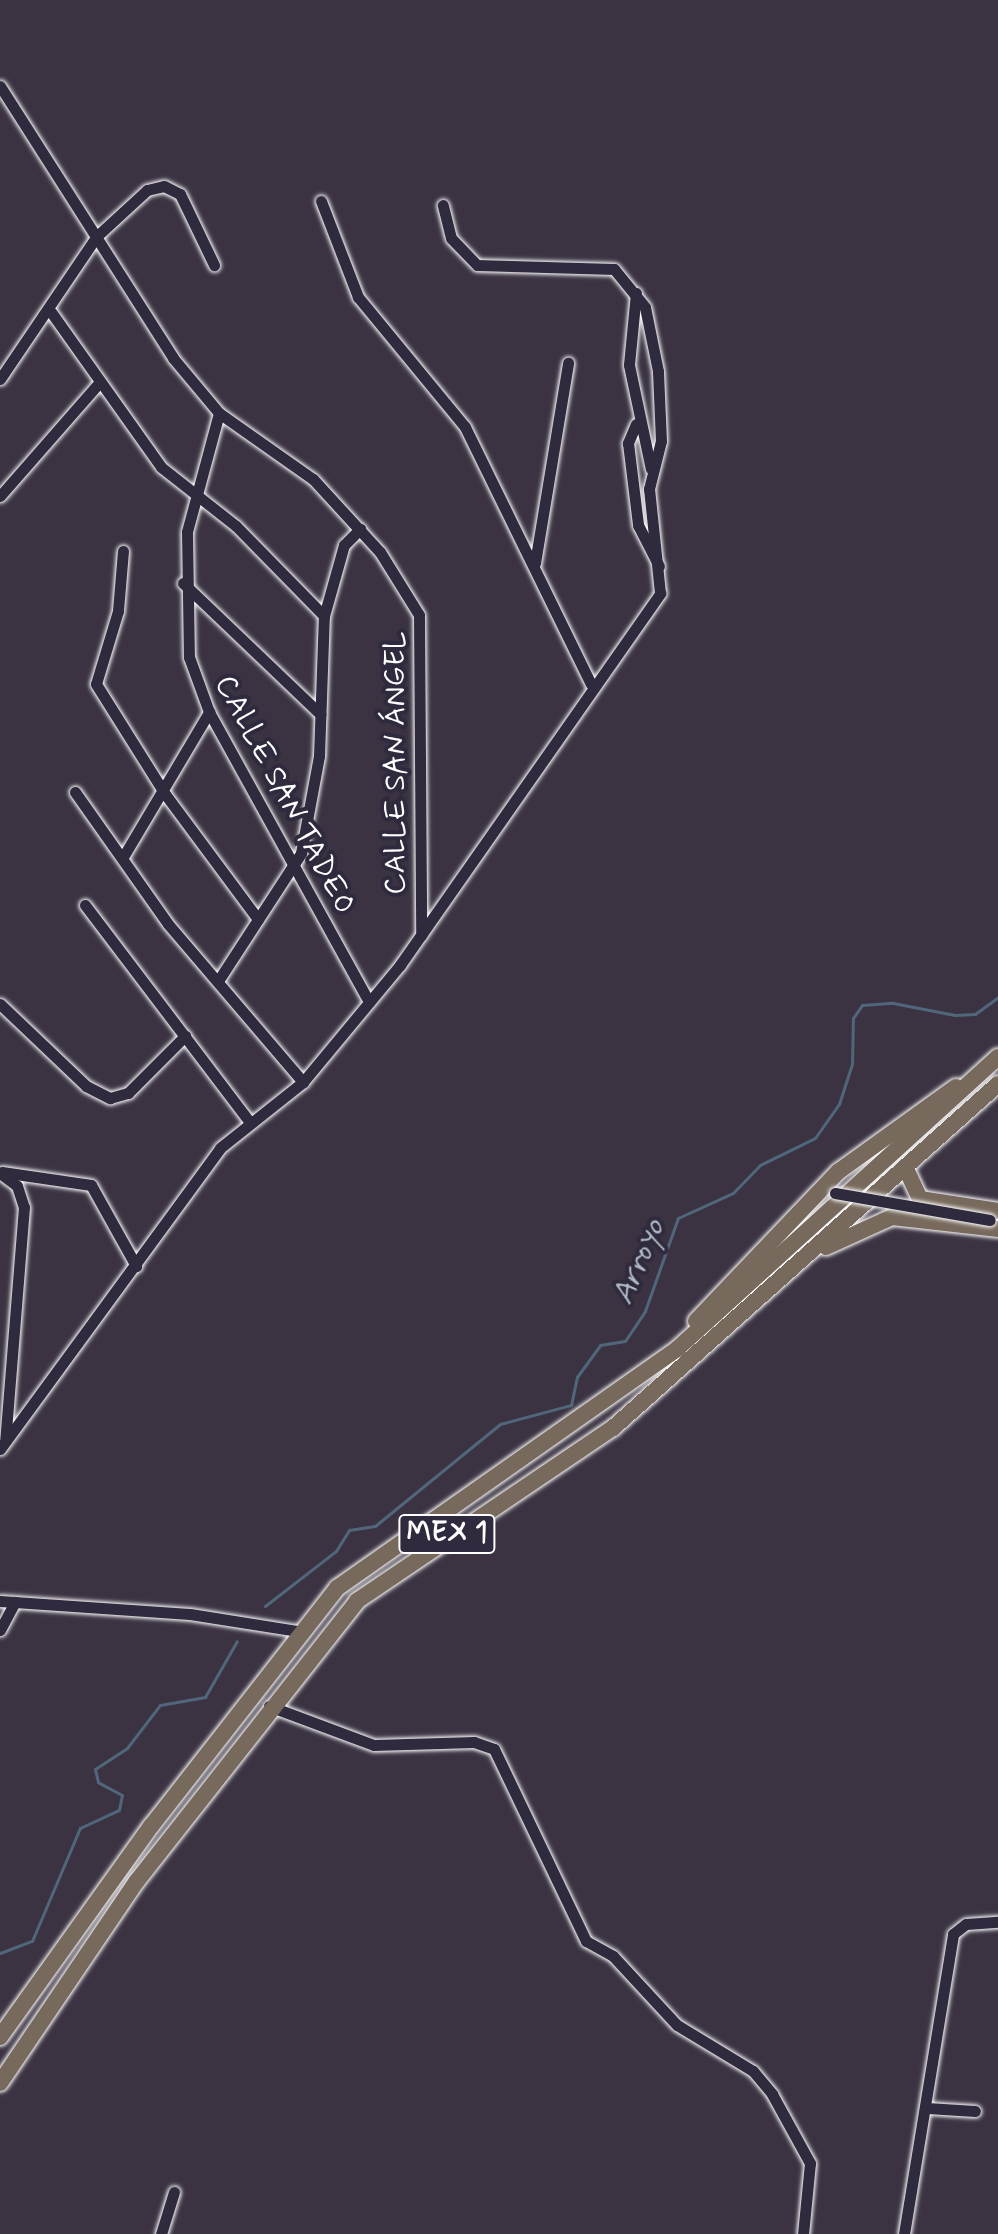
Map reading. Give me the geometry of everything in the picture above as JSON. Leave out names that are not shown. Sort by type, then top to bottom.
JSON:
[{"type":"highway","points":[[677,1349],[828,1191],[994,1062]]},
{"type":"highway","name":"MEX 1","points":[[0,2037],[297,1631],[385,1549],[564,1435],[677,1349],[994,1062]]},
{"type":"highway","name":"MEX 1","points":[[0,2083],[128,1893],[326,1633],[386,1576],[613,1428],[821,1248],[998,1084]]},
{"type":"highway","points":[[907,1171],[920,1199],[996,1220]]},
{"type":"highway","points":[[821,1248],[892,1217],[996,1220]]},
{"type":"street","name":"CALLE SAN ÁNGEL","points":[[0,86],[97,236],[131,301],[219,413],[301,468],[360,529],[396,575],[423,639],[421,935]]},
{"type":"street","points":[[0,379],[51,312],[97,236],[131,202],[164,186],[196,216],[214,265]]},
{"type":"street","points":[[321,201],[358,297],[451,406],[535,563],[591,684]]},
{"type":"street","points":[[443,205],[451,238],[477,265],[614,269],[636,293],[653,329],[658,371],[661,441],[651,469]]},
{"type":"street","points":[[3,1445],[220,1148],[303,1082],[421,935],[591,684],[660,593],[662,570],[651,469],[636,424],[628,340],[636,293]]},
{"type":"street","points":[[51,312],[98,384],[161,467],[236,526],[324,616]]},
{"type":"street","points":[[535,563],[568,363]]},
{"type":"street","points":[[0,496],[98,384]]},
{"type":"street","name":"CALLE SAN TADEO","points":[[219,413],[195,496],[183,583],[189,657],[209,712],[291,869],[369,1002]]},
{"type":"street","points":[[636,424],[628,443],[638,525],[662,570]]},
{"type":"street","points":[[218,981],[291,869],[313,790],[324,616],[344,545],[360,529]]},
{"type":"street","points":[[123,551],[118,611],[96,684],[165,794],[258,919]]},
{"type":"street","points":[[183,583],[320,714]]},
{"type":"street","points":[[123,857],[165,794],[209,712]]},
{"type":"street","points":[[75,792],[218,981],[303,1082]]},
{"type":"street","points":[[85,905],[250,1122]]},
{"type":"street","points":[[0,1004],[21,1028],[96,1094],[128,1093],[185,1036]]},
{"type":"street","points":[[0,1172],[91,1185],[136,1266]]},
{"type":"street","points":[[0,1172],[17,1186],[24,1207],[3,1445]]},
{"type":"street","points":[[828,1191],[996,1220]]},
{"type":"street","points":[[0,1601],[190,1614],[297,1631]]},
{"type":"street","points":[[0,1630],[15,1602]]},
{"type":"street","points":[[269,1706],[374,1745],[474,1742],[494,1749],[586,1941],[613,1956],[677,2025],[753,2071],[772,2094],[810,2163],[803,2234]]},
{"type":"street","points":[[904,2234],[958,1928],[998,1922]]},
{"type":"street","points":[[927,2108],[975,2111]]},
{"type":"street","points":[[161,2234],[174,2192]]},
{"type":"waterway","name":"Arroyo","points":[[265,1606],[336,1551],[349,1530],[375,1526],[500,1424],[571,1405],[577,1377],[600,1345],[625,1341],[645,1311],[678,1218],[733,1193],[760,1165],[815,1138],[839,1104],[852,1064],[853,1018],[862,1005],[893,1003],[955,1015],[975,1014],[998,997]]},
{"type":"waterway","name":"Arroyo","points":[[0,1953],[32,1941],[80,1828],[119,1810],[122,1795],[98,1782],[95,1769],[127,1748],[160,1705],[205,1697],[237,1641]]}]
